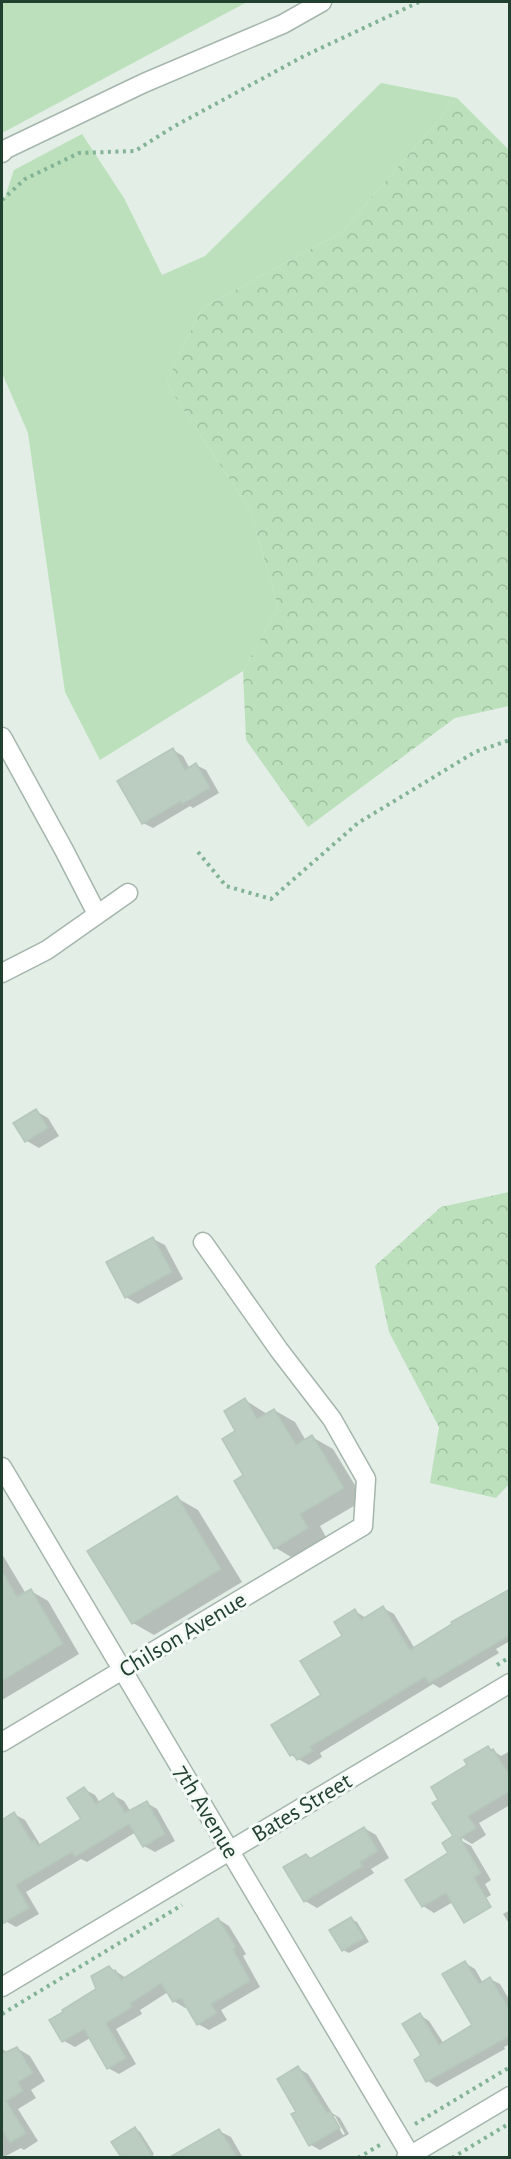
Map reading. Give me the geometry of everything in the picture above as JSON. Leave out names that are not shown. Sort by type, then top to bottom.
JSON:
[{"type":"street","points":[[2,153],[6,149],[144,83],[283,24],[322,2]]},
{"type":"street","points":[[2,737],[97,914]]},
{"type":"street","points":[[2,974],[47,950],[128,893]]},
{"type":"street","name":"Chilson Avenue","points":[[2,1742],[363,1526],[366,1479],[332,1419],[279,1350],[203,1242]]},
{"type":"street","name":"7th Avenue","points":[[2,1467],[410,2156]]},
{"type":"street","name":"Bates Street","points":[[2,1987],[510,1683]]},
{"type":"street","points":[[410,2156],[510,2096]]},
{"type":"path","points":[[2,200],[25,179],[79,153],[135,151],[173,127],[304,56],[419,2]]},
{"type":"path","points":[[198,852],[226,886],[271,899],[358,823],[475,752],[510,740]]},
{"type":"path","points":[[358,2157],[510,2067]]},
{"type":"path","points":[[452,2157],[510,2123]]},
{"type":"green space","points":[[2,2],[247,2],[2,133]]},
{"type":"green space","points":[[381,83],[457,98],[342,232],[202,308],[166,383],[250,510],[278,607],[243,671],[100,760],[65,692],[28,433],[2,373],[2,206],[14,170],[82,134],[124,198],[162,275],[205,256]]},
{"type":"green space","points":[[457,98],[509,150],[509,706],[455,718],[308,827],[246,740],[243,671],[278,607],[250,510],[166,383],[202,308],[342,232]]},
{"type":"green space","points":[[509,1192],[510,1483],[496,1498],[430,1483],[439,1427],[389,1332],[375,1266],[441,1207]]},
{"type":"building","points":[[173,748],[185,770],[196,763],[210,788],[182,804],[181,801],[142,824],[117,781]]},
{"type":"building","points":[[36,1109],[48,1128],[25,1142],[13,1123]]},
{"type":"building","points":[[153,1237],[172,1272],[125,1298],[106,1262]]},
{"type":"building","points":[[245,1398],[257,1419],[274,1409],[296,1445],[312,1435],[344,1488],[300,1514],[308,1528],[274,1549],[234,1481],[243,1475],[222,1439],[235,1431],[224,1411]]},
{"type":"building","points":[[177,1496],[221,1569],[132,1624],[87,1551]]},
{"type":"building","points":[[2,1571],[17,1597],[31,1589],[63,1644],[2,1681]]},
{"type":"building","points":[[510,1589],[510,1635],[429,1683],[425,1677],[423,1678],[310,1747],[313,1751],[297,1760],[293,1754],[290,1756],[271,1725],[321,1695],[300,1661],[342,1636],[334,1622],[355,1609],[361,1620],[383,1606],[410,1650],[452,1624],[451,1622]]},
{"type":"building","points":[[488,1746],[491,1751],[493,1749],[510,1776],[510,1791],[468,1816],[476,1828],[460,1838],[481,1873],[474,1877],[491,1907],[464,1923],[446,1893],[422,1907],[405,1880],[448,1853],[442,1843],[453,1836],[432,1803],[438,1800],[431,1787],[467,1765],[464,1760]]},
{"type":"building","points":[[84,1787],[96,1804],[113,1793],[125,1813],[147,1801],[165,1834],[143,1847],[129,1824],[75,1857],[72,1852],[16,1885],[29,1908],[2,1924],[2,1820],[14,1812],[32,1842],[34,1840],[38,1846],[81,1819],[67,1798]]},
{"type":"building","points":[[364,1827],[378,1851],[360,1862],[363,1866],[304,1902],[283,1867],[306,1854],[310,1859]]},
{"type":"building","points":[[351,1917],[364,1938],[342,1951],[329,1930]]},
{"type":"building","points":[[218,1918],[236,1947],[233,1949],[250,1981],[211,2004],[217,2013],[197,2025],[181,1998],[173,2002],[161,1983],[130,2004],[132,2007],[106,2023],[126,2058],[107,2069],[84,2029],[62,2042],[49,2020],[96,1989],[91,1976],[109,1966],[113,1971],[115,1970],[121,1980]]},
{"type":"building","points":[[465,1961],[479,1984],[490,1977],[510,2011],[510,2036],[426,2082],[414,2060],[421,2055],[402,2024],[420,2013],[439,2045],[472,2025],[442,1974]]},
{"type":"building","points":[[17,2047],[33,2073],[18,2082],[23,2091],[6,2101],[26,2133],[10,2143],[2,2129],[2,2054]]},
{"type":"building","points":[[298,2066],[327,2113],[330,2111],[340,2128],[309,2146],[291,2114],[296,2112],[277,2079]]},
{"type":"building","points":[[135,2127],[153,2157],[121,2157],[111,2142]]},
{"type":"building","points":[[219,2129],[237,2157],[170,2157]]}]
